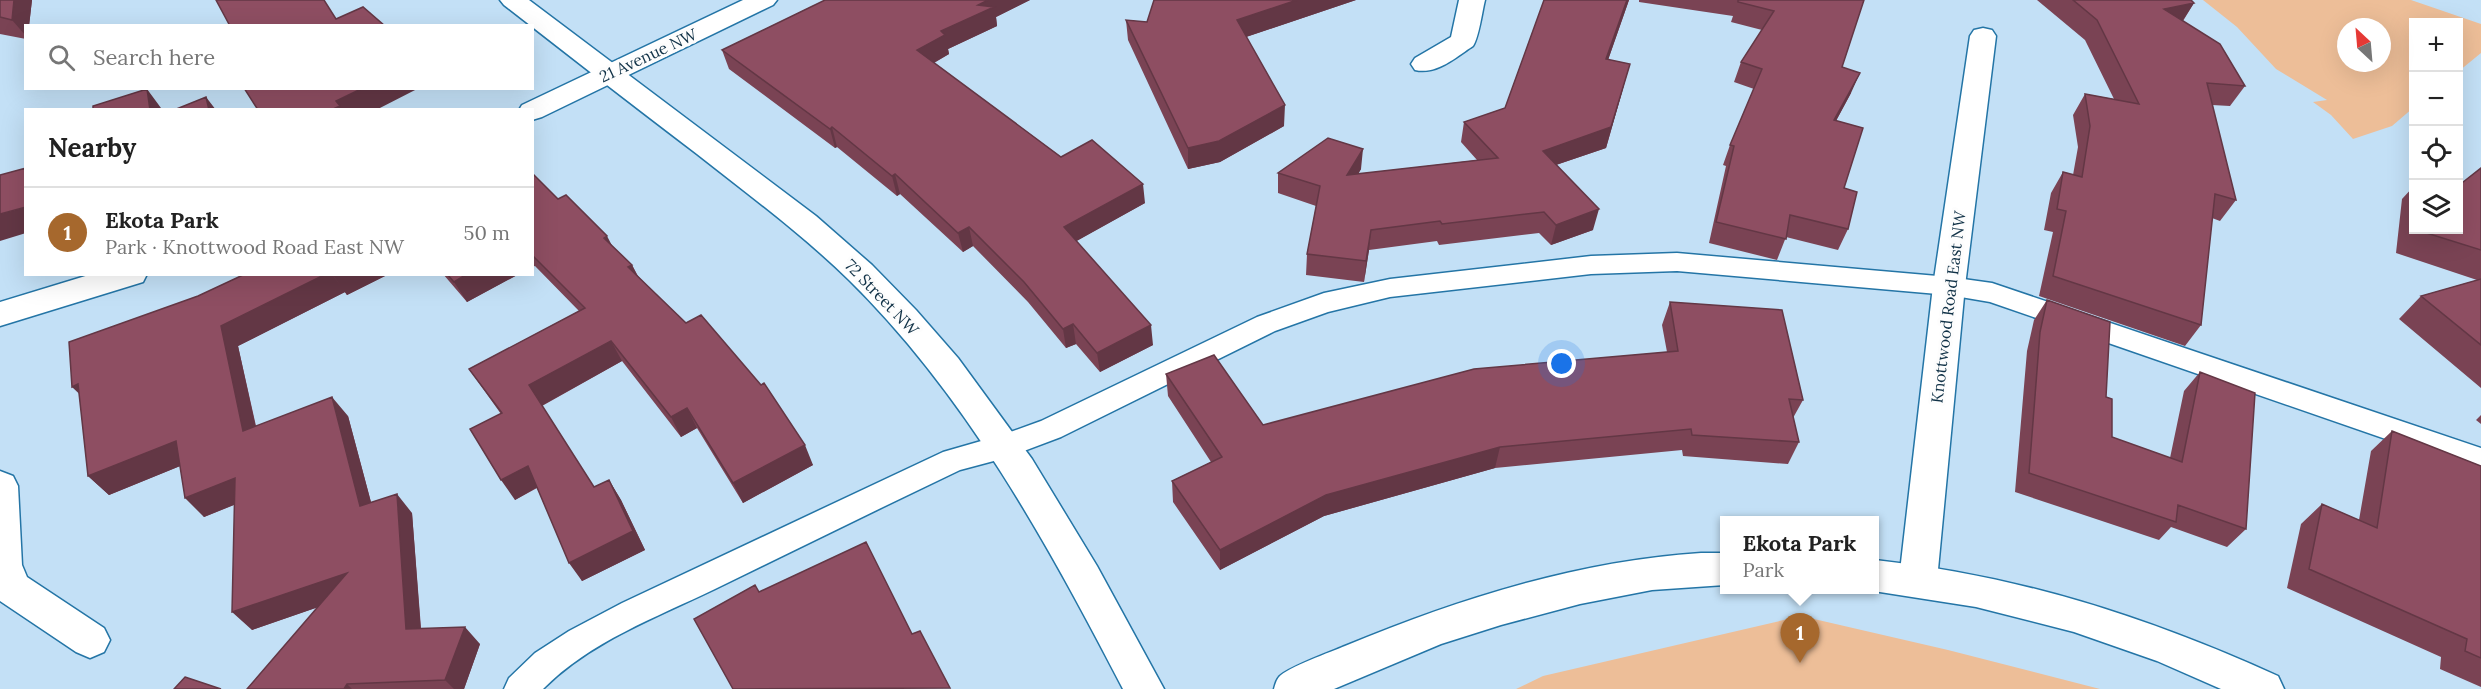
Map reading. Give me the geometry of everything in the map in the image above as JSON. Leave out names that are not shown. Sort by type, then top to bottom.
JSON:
[{"type":"street","name":"72 Street NW","points":[[513,0],[811,226],[863,274],[920,336],[1005,446],[1067,547],[1144,689]]},
{"type":"street","name":"21 Avenue NW","points":[[534,110],[764,0]]},
{"type":"street","points":[[1425,64],[1464,40],[1464,30],[1472,0]]},
{"type":"street","name":"Knottwood Road East NW","points":[[1918,580],[1949,286],[1983,36]]},
{"type":"street","points":[[0,314],[125,276]]},
{"type":"street","points":[[0,486],[3,564],[12,588],[90,640]]},
{"type":"street","points":[[1294,689],[1335,668],[1469,616],[1592,582],[1696,568],[1720,569]]},
{"type":"street","points":[[1879,576],[1918,580],[2036,604],[2133,634],[2222,669],[2264,689]]},
{"type":"lane","points":[[521,689],[547,663],[580,641],[633,613],[953,460],[1005,446],[1050,429],[1266,324],[1324,303],[1390,288],[1591,265],[1677,262],[1949,286],[1992,293],[2481,460]]},
{"type":"shaded area","points":[[2203,0],[2411,0],[2481,24],[2481,53],[2463,68],[2463,18],[2409,18],[2409,111],[2392,126],[2353,139],[2331,115],[2313,102],[2327,100],[2276,69],[2237,27]]},
{"type":"shaded area","points":[[1801,616],[1948,650],[2100,689],[1516,689],[1543,676]]},
{"type":"building","points":[[0,0],[14,0],[12,20],[0,17]]},
{"type":"building","points":[[216,0],[324,0],[336,19],[363,7],[383,24],[229,24]]},
{"type":"building","points":[[825,0],[988,0],[978,5],[994,7],[941,31],[945,35],[917,50],[1061,157],[1092,140],[1143,184],[1064,227],[1151,325],[1097,353],[1073,324],[1063,329],[1024,282],[969,227],[958,233],[895,174],[892,176],[832,127],[830,129],[722,50]]},
{"type":"building","points":[[1154,0],[1297,0],[1237,20],[1285,105],[1219,141],[1188,148],[1126,20],[1147,22]]},
{"type":"building","points":[[1544,0],[1627,0],[1606,59],[1630,64],[1611,127],[1543,151],[1599,209],[1556,225],[1544,212],[1442,224],[1440,221],[1371,230],[1366,261],[1307,254],[1320,186],[1278,173],[1328,138],[1363,149],[1347,175],[1498,158],[1464,122],[1505,108]]},
{"type":"building","points":[[1738,0],[1864,0],[1842,67],[1860,73],[1834,120],[1863,128],[1844,188],[1857,192],[1848,229],[1790,215],[1786,239],[1716,222],[1734,146],[1730,145],[1762,69],[1741,62],[1774,11],[1738,2]]},
{"type":"building","points":[[2073,0],[2191,0],[2194,3],[2164,9],[2220,44],[2245,86],[2207,83],[2236,200],[2215,194],[2201,325],[2053,276],[2066,211],[2057,209],[2063,172],[2082,177],[2090,126],[2085,94],[2139,104],[2097,20]]},
{"type":"building","points":[[147,90],[150,108],[93,108],[93,106]]},
{"type":"building","points":[[245,90],[359,90],[336,101],[340,106],[336,108],[257,108]]},
{"type":"building","points":[[206,97],[209,108],[179,108]]},
{"type":"building","points":[[2481,168],[2481,250],[2430,234],[2463,234],[2463,182]]},
{"type":"building","points":[[24,169],[24,208],[0,214],[0,175]]},
{"type":"building","points":[[534,175],[558,199],[566,195],[607,236],[604,238],[632,265],[628,267],[686,323],[701,315],[761,385],[764,383],[805,445],[733,483],[687,408],[671,417],[611,341],[529,385],[594,487],[609,480],[633,531],[569,563],[528,466],[501,480],[470,429],[502,413],[469,369],[585,308],[534,257]]},
{"type":"building","points":[[241,276],[322,276],[221,326],[243,431],[332,397],[360,506],[397,494],[406,629],[465,627],[445,680],[347,684],[344,689],[247,689],[347,573],[232,612],[235,478],[185,498],[176,441],[88,476],[78,384],[72,387],[69,342],[198,296]]},
{"type":"building","points":[[449,276],[464,276],[454,282]]},
{"type":"building","points":[[2481,279],[2481,345],[2421,296]]},
{"type":"building","points":[[2047,300],[2110,322],[2106,397],[2112,399],[2112,437],[2182,462],[2200,372],[2255,393],[2246,529],[2178,505],[2176,522],[2029,473],[2040,332]]},
{"type":"building","points":[[1670,302],[1782,310],[1803,400],[1789,399],[1799,442],[1692,435],[1691,429],[1500,447],[1326,495],[1220,550],[1172,481],[1222,457],[1166,374],[1214,355],[1263,425],[1474,369],[1678,351]]},
{"type":"building","points":[[2392,431],[2481,466],[2481,658],[2465,651],[2467,639],[2309,569],[2322,504],[2377,528]]},
{"type":"building","points":[[866,542],[912,634],[920,631],[950,688],[733,689],[694,619],[755,585],[759,592]]},
{"type":"building","points":[[185,677],[221,689],[174,689]]},
{"type":"place","name":"Ekota Park","points":[[1800,663]]}]
